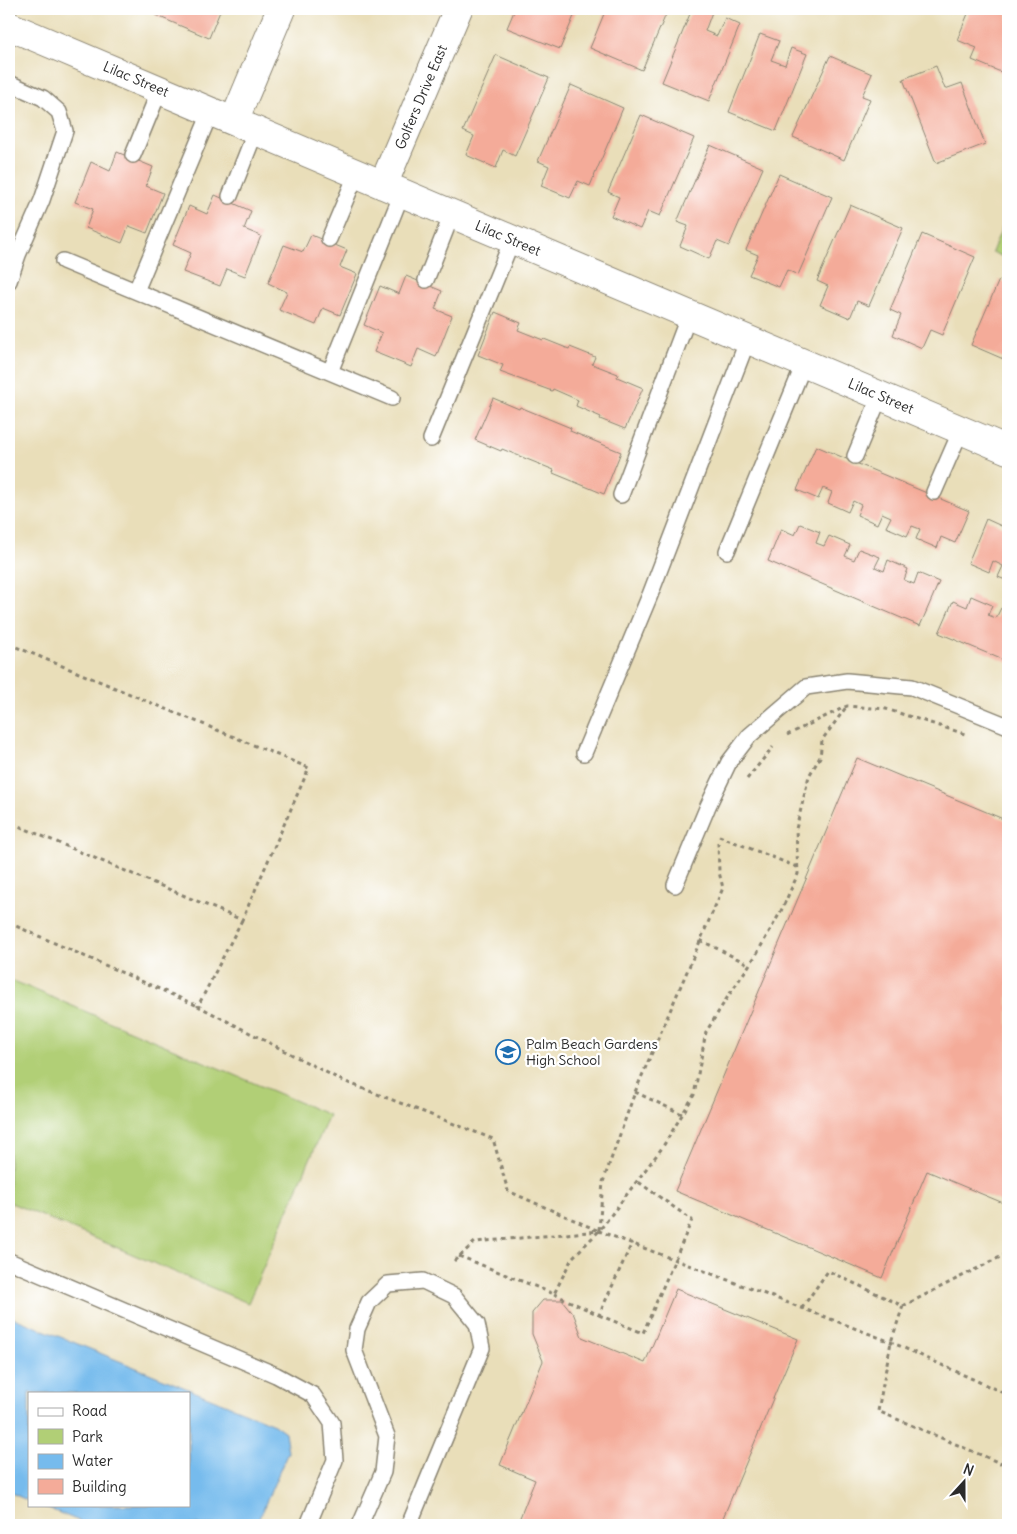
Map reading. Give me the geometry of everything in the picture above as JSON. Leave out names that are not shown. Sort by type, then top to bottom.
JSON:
[{"type":"street","points":[[234,121],[281,9]]},
{"type":"street","name":"Golfers Drive East","points":[[393,189],[458,9]]},
{"type":"street","name":"Lilac Street","points":[[9,26],[1008,450]]},
{"type":"lane","points":[[9,83],[43,98],[59,112],[64,131],[42,200],[18,255],[9,282]]},
{"type":"lane","points":[[133,156],[160,89]]},
{"type":"lane","points":[[230,196],[234,121]]},
{"type":"lane","points":[[136,291],[234,121]]},
{"type":"lane","points":[[329,239],[357,173]]},
{"type":"lane","points":[[330,372],[393,189]]},
{"type":"lane","points":[[426,280],[452,214]]},
{"type":"lane","points":[[431,439],[512,240]]},
{"type":"lane","points":[[63,261],[392,398]]},
{"type":"lane","points":[[621,495],[690,315]]},
{"type":"lane","points":[[584,753],[650,595],[748,339]]},
{"type":"lane","points":[[726,551],[804,364]]},
{"type":"lane","points":[[855,456],[880,396]]},
{"type":"lane","points":[[934,492],[961,430]]},
{"type":"lane","points":[[675,885],[708,806],[729,762],[749,736],[806,687],[847,681],[912,688],[1008,726]]},
{"type":"lane","points":[[9,1261],[276,1375],[313,1395],[332,1423],[335,1460],[308,1525]]},
{"type":"lane","points":[[360,1525],[383,1472],[387,1436],[354,1350],[358,1329],[369,1302],[388,1284],[423,1281],[454,1296],[478,1324],[482,1348],[409,1525]]},
{"type":"path","points":[[9,644],[309,768],[242,920],[198,1006]]},
{"type":"path","points":[[554,1294],[572,1258],[600,1231],[662,1148],[694,1094],[706,1032],[750,965],[781,911],[798,874],[796,830],[809,776],[820,757],[822,740],[847,706]]},
{"type":"path","points":[[780,738],[847,706],[886,709],[974,737]]},
{"type":"path","points":[[744,782],[774,745]]},
{"type":"path","points":[[9,822],[242,920]]},
{"type":"path","points":[[600,1231],[603,1182],[635,1092],[723,888],[718,872],[717,836],[720,828]]},
{"type":"path","points":[[717,836],[797,867]]},
{"type":"path","points":[[9,923],[198,1006],[341,1080],[493,1139],[508,1191],[600,1231],[891,1342],[1008,1395]]},
{"type":"path","points":[[700,940],[750,965]]},
{"type":"path","points":[[635,1092],[682,1114]]},
{"type":"path","points":[[459,1256],[554,1294],[643,1333],[692,1220],[637,1181]]},
{"type":"path","points":[[454,1261],[475,1242],[600,1231]]},
{"type":"path","points":[[599,1315],[632,1243]]},
{"type":"path","points":[[1008,1253],[903,1306],[891,1342],[878,1411],[1000,1463],[1008,1459]]},
{"type":"path","points":[[802,1308],[828,1271],[903,1306]]},
{"type":"green space","points":[[1008,213],[1008,259],[992,252]]},
{"type":"green space","points":[[9,979],[329,1115],[248,1303],[9,1202]]},
{"type":"water","points":[[9,1316],[274,1424],[285,1432],[288,1452],[256,1525],[89,1525],[42,1506],[190,1506],[190,1392],[28,1392],[28,1501],[9,1492]]},
{"type":"building","points":[[157,9],[221,9],[209,38],[155,15]]},
{"type":"building","points":[[515,9],[577,9],[560,49],[507,28]]},
{"type":"building","points":[[606,9],[659,9],[667,12],[642,70],[590,48]]},
{"type":"building","points":[[692,9],[704,9],[712,12],[705,31],[717,36],[725,18],[740,25],[709,101],[662,82]]},
{"type":"building","points":[[970,9],[999,9],[1008,12],[1008,75],[972,60],[977,48],[957,40]]},
{"type":"building","points":[[760,34],[779,41],[771,60],[785,65],[791,48],[807,54],[776,131],[729,112]]},
{"type":"building","points":[[496,55],[549,78],[515,156],[503,150],[496,168],[466,155],[474,136],[463,131]]},
{"type":"building","points":[[830,56],[872,74],[862,96],[870,99],[844,160],[793,137]]},
{"type":"building","points":[[936,66],[945,89],[962,83],[985,144],[936,163],[903,79]]},
{"type":"building","points":[[571,85],[623,108],[590,186],[578,181],[570,198],[541,186],[549,166],[538,161]]},
{"type":"building","points":[[641,115],[694,138],[660,216],[648,211],[640,229],[611,216],[619,197],[608,192]]},
{"type":"building","points":[[710,145],[763,168],[729,246],[717,241],[709,259],[680,246],[688,226],[677,222]]},
{"type":"building","points":[[117,152],[153,167],[146,186],[163,193],[147,233],[129,226],[122,243],[86,228],[93,209],[75,202],[91,162],[110,171]]},
{"type":"building","points":[[779,174],[832,197],[798,275],[787,270],[779,287],[749,275],[758,255],[746,250]]},
{"type":"building","points":[[215,195],[251,211],[244,229],[261,236],[245,276],[227,269],[220,286],[183,272],[191,253],[173,245],[189,206],[207,214]]},
{"type":"building","points":[[850,205],[903,228],[869,306],[857,301],[850,318],[820,305],[828,286],[817,281]]},
{"type":"building","points":[[922,234],[975,257],[942,335],[930,330],[922,348],[893,335],[901,315],[890,310]]},
{"type":"building","points":[[311,235],[347,250],[340,267],[357,274],[340,315],[323,308],[316,325],[279,310],[287,292],[268,283],[284,245],[303,252]]},
{"type":"building","points":[[406,276],[442,291],[435,309],[452,316],[436,357],[418,349],[411,367],[374,352],[382,333],[364,325],[380,286],[399,294]]},
{"type":"building","points":[[999,280],[1008,283],[1008,361],[971,345]]},
{"type":"building","points":[[495,312],[521,323],[518,330],[595,357],[592,364],[618,374],[617,377],[643,388],[625,429],[600,419],[601,417],[576,406],[578,400],[553,389],[552,391],[500,372],[503,365],[478,355]]},
{"type":"building","points":[[493,398],[571,428],[570,431],[621,452],[604,494],[553,473],[554,470],[475,440]]},
{"type":"building","points":[[816,446],[969,511],[955,543],[941,537],[937,548],[916,539],[920,529],[912,526],[907,536],[886,527],[891,517],[882,513],[877,524],[857,515],[861,505],[853,501],[848,512],[828,503],[832,492],[823,488],[818,499],[797,490]]},
{"type":"building","points":[[986,519],[1008,529],[1008,581],[998,577],[1003,566],[993,561],[989,572],[968,563]]},
{"type":"building","points":[[800,524],[820,532],[816,543],[824,546],[829,536],[850,545],[845,556],[854,560],[859,549],[880,557],[875,567],[884,571],[888,560],[908,569],[904,580],[914,584],[918,573],[939,582],[920,626],[768,561],[781,529],[795,535]]},
{"type":"building","points":[[971,596],[992,605],[988,615],[996,618],[1001,608],[1008,611],[1008,662],[939,633],[953,601],[967,607]]},
{"type":"building","points":[[857,758],[1008,821],[1008,1205],[927,1171],[882,1278],[675,1191]]},
{"type":"building","points":[[676,1289],[798,1339],[720,1525],[517,1525],[535,1480],[500,1465],[543,1361],[532,1334],[532,1313],[543,1300],[562,1300],[574,1315],[582,1337],[645,1363]]},
{"type":"place","name":"Palm Beach Gardens High School","points":[[508,1052]]}]
